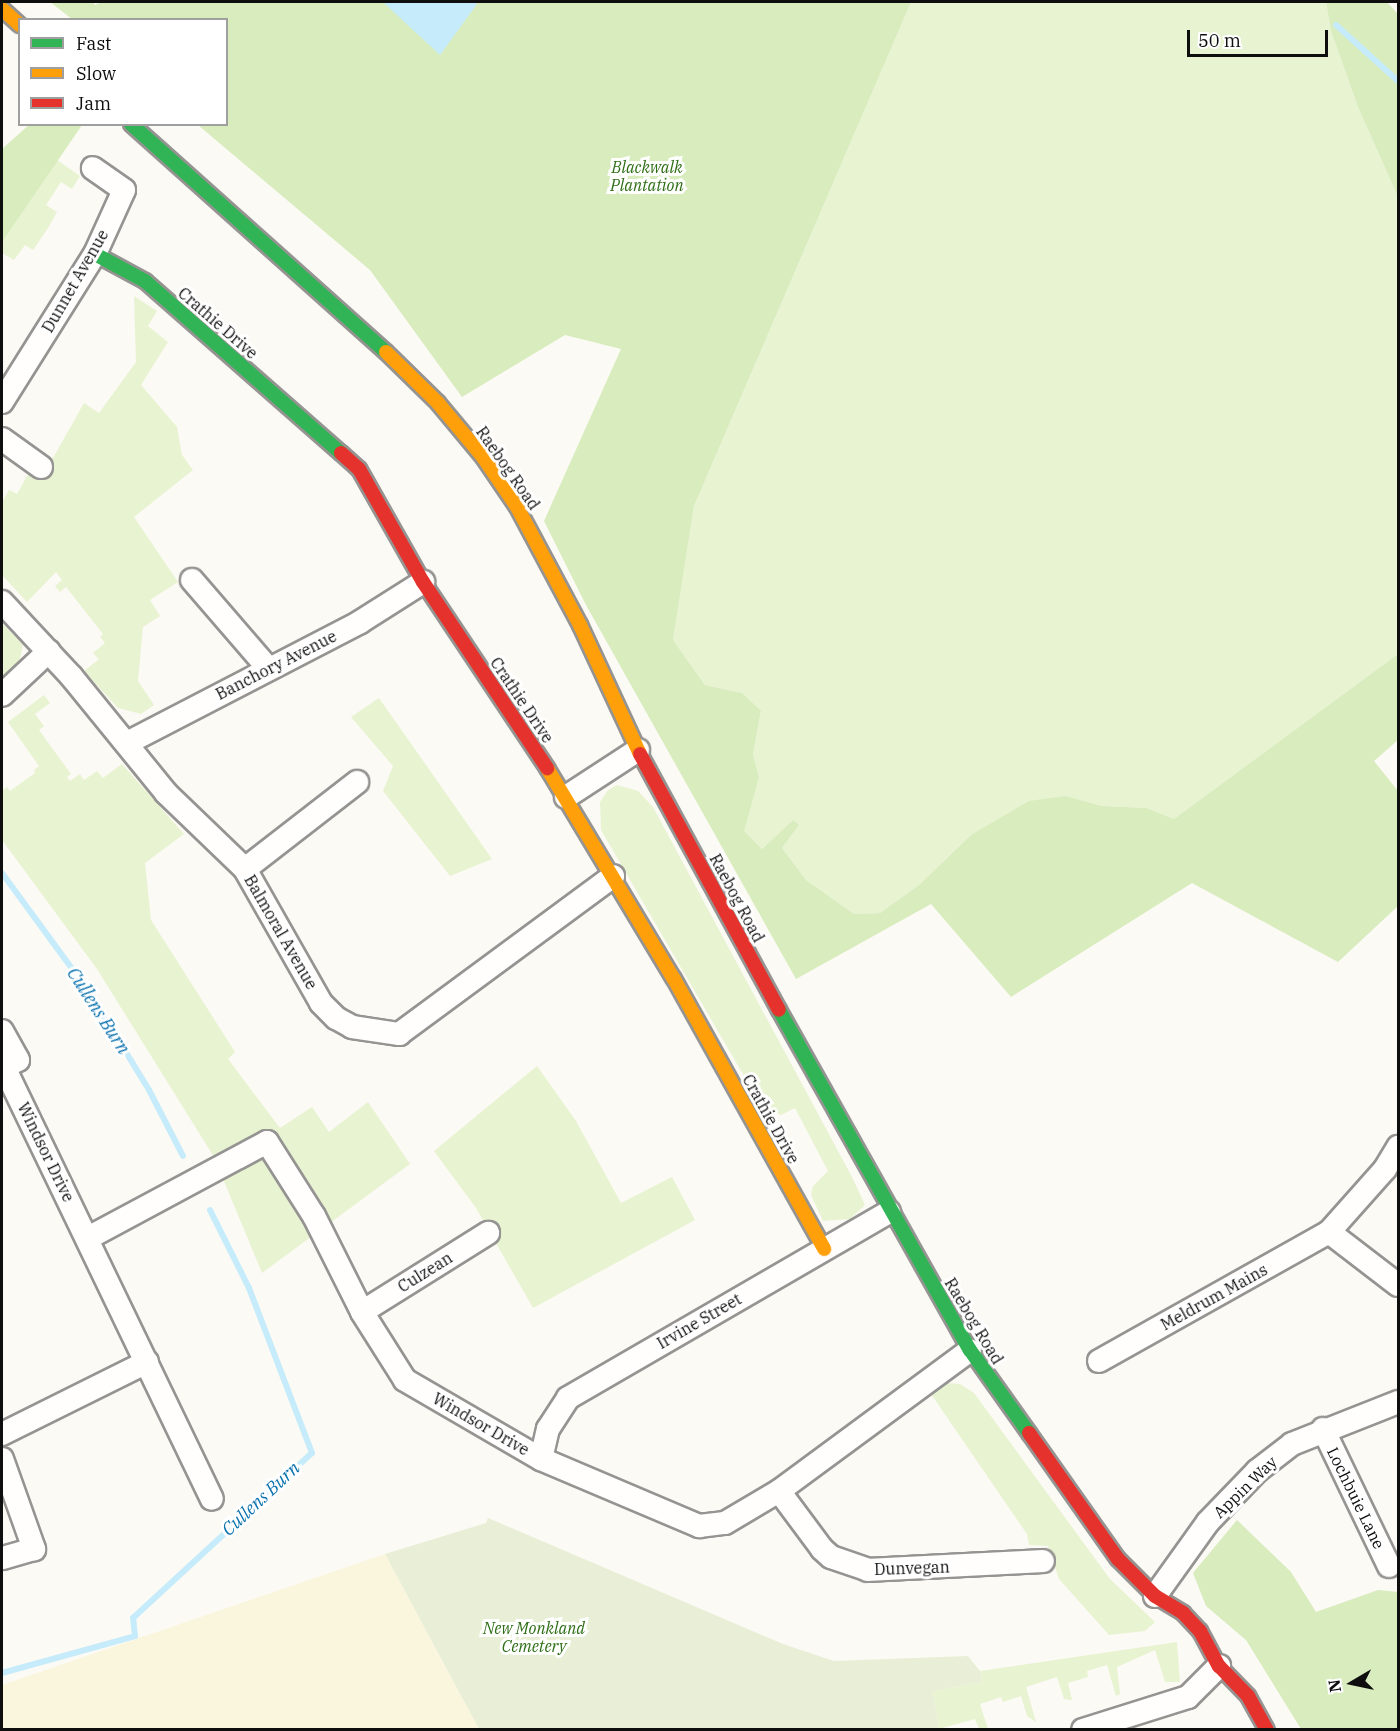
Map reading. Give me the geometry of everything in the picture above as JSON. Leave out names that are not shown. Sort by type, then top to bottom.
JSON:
[{"type":"main road","points":[[2,9],[18,23]]},
{"type":"main road","name":"Raebog Road","points":[[133,126],[386,351],[438,403],[483,457],[517,507],[580,626],[638,750],[890,1212],[970,1350],[1118,1559],[1155,1596],[1183,1613],[1200,1631],[1220,1666],[1248,1696],[1267,1730]]},
{"type":"main road","name":"Crathie Drive","points":[[94,254],[145,281],[359,469],[423,582],[566,796],[675,979],[824,1249]]},
{"type":"street","name":"Dunnet Avenue","points":[[2,402],[94,254],[124,190],[93,168]]},
{"type":"street","points":[[2,439],[41,467]]},
{"type":"street","points":[[192,580],[268,668]]},
{"type":"street","name":"Banchory Avenue","points":[[127,743],[360,622],[423,582]]},
{"type":"street","name":"Balmoral Avenue","points":[[2,602],[49,651],[166,793],[245,869],[321,1003],[336,1018],[352,1027],[399,1034],[613,876]]},
{"type":"street","points":[[2,695],[49,651]]},
{"type":"street","points":[[566,796],[638,750]]},
{"type":"street","points":[[245,869],[357,782]]},
{"type":"street","points":[[2,1031],[18,1060],[3,1067]]},
{"type":"street","name":"Windsor Drive","points":[[3,1067],[88,1238],[212,1499]]},
{"type":"street","name":"Windsor Drive","points":[[88,1238],[267,1142],[314,1216],[362,1312],[405,1380],[541,1459],[699,1526],[725,1523],[778,1491],[970,1350]]},
{"type":"street","name":"Meldrum Mains","points":[[1099,1361],[1329,1232],[1385,1169],[1398,1147]]},
{"type":"street","name":"Irvine Street","points":[[541,1459],[548,1429],[568,1398],[890,1212]]},
{"type":"street","points":[[1329,1232],[1398,1285]]},
{"type":"street","name":"Culzean","points":[[362,1312],[488,1233]]},
{"type":"street","points":[[2,1434],[147,1362]]},
{"type":"street","name":"Appin Way","points":[[1155,1596],[1208,1521],[1257,1471],[1292,1444],[1398,1402]]},
{"type":"street","name":"Lochbuie Lane","points":[[1323,1430],[1389,1566]]},
{"type":"street","points":[[2,1459],[34,1549],[2,1558]]},
{"type":"street","name":"Dunvegan","points":[[778,1491],[822,1549],[831,1557],[868,1570],[1043,1561]]},
{"type":"street","points":[[1083,1730],[1188,1697],[1220,1666]]},
{"type":"shaded area","points":[[385,1554],[479,1729],[2,1729],[2,1685]]},
{"type":"green space","name":"Blackwalk Plantation","points":[[50,2],[93,2],[95,5],[101,2],[911,2],[694,506],[673,640],[705,685],[742,693],[761,711],[753,754],[759,777],[744,831],[762,849],[793,820],[799,825],[782,848],[806,880],[854,914],[880,913],[919,885],[971,835],[1029,801],[1066,796],[1102,806],[1147,808],[1174,819],[1398,654],[1398,740],[1374,761],[1398,791],[1398,906],[1338,962],[1192,883],[1011,997],[931,904],[796,979],[586,605],[544,521],[621,349],[565,335],[462,397],[370,270],[199,126],[228,126],[228,18],[71,18]]},
{"type":"green space","points":[[911,2],[1326,2],[1331,31],[1358,107],[1398,197],[1398,654],[1174,819],[1147,808],[1102,806],[1066,796],[971,835],[919,885],[880,913],[854,914],[806,880],[782,848],[799,825],[793,820],[762,849],[743,831],[759,777],[753,754],[761,712],[742,693],[705,685],[673,640],[694,506]]},
{"type":"green space","points":[[1326,2],[1387,2],[1398,14],[1398,197],[1358,107],[1331,31]]},
{"type":"green space","points":[[28,126],[81,126],[2,242],[2,149]]},
{"type":"green space","points":[[57,160],[80,176],[72,189],[61,182],[46,205],[57,212],[48,228],[33,250],[25,245],[14,260],[2,253],[2,242]]},
{"type":"green space","points":[[134,296],[157,311],[148,326],[168,342],[141,385],[177,427],[182,455],[193,470],[134,517],[178,582],[150,600],[160,616],[143,627],[138,681],[154,705],[141,714],[118,708],[84,671],[99,659],[93,653],[105,643],[100,637],[103,634],[66,587],[60,592],[55,586],[62,580],[56,572],[27,602],[2,575],[2,502],[9,490],[17,494],[27,476],[53,458],[84,403],[99,413],[136,362]]},
{"type":"green space","points":[[2,623],[23,645],[19,663],[2,679]]},
{"type":"green space","points":[[44,695],[50,703],[35,714],[44,726],[39,730],[71,774],[67,777],[70,781],[80,774],[84,780],[97,771],[103,778],[122,764],[184,834],[145,863],[151,920],[235,1052],[228,1059],[280,1128],[312,1107],[329,1132],[368,1102],[410,1164],[262,1273],[214,1157],[97,969],[2,840],[2,791],[7,787],[10,791],[35,773],[34,770],[39,766],[8,722]]},
{"type":"green space","points":[[379,698],[492,859],[450,876],[383,791],[393,766],[351,717]]},
{"type":"green space","points":[[617,785],[638,791],[653,807],[852,1177],[865,1205],[850,1219],[823,1221],[811,1195],[813,1186],[828,1171],[795,1108],[781,1115],[762,1107],[601,830],[600,802],[608,790]]},
{"type":"green space","points":[[537,1066],[576,1121],[621,1203],[672,1177],[695,1220],[533,1308],[476,1208],[434,1151]]},
{"type":"green space","points":[[947,1383],[960,1384],[974,1393],[1110,1579],[1155,1622],[1145,1631],[1109,1635],[1059,1579],[1048,1546],[1029,1545],[1027,1534],[931,1394]]},
{"type":"green space","name":"New Monkland Cemetery","points":[[488,1518],[783,1644],[834,1661],[968,1656],[980,1671],[982,1682],[933,1691],[939,1729],[479,1729],[385,1554],[486,1523]]},
{"type":"green space","points":[[1237,1520],[1291,1572],[1316,1612],[1378,1590],[1398,1592],[1398,1729],[1301,1729],[1246,1640],[1206,1606],[1193,1573]]},
{"type":"green space","points":[[1177,1642],[1180,1682],[1165,1682],[1155,1650],[1117,1667],[1120,1694],[1116,1696],[1107,1665],[1087,1671],[1088,1677],[1068,1683],[1072,1700],[1064,1699],[1057,1677],[1026,1687],[1036,1722],[1027,1716],[1021,1696],[1003,1702],[1001,1697],[980,1704],[988,1729],[979,1729],[975,1719],[939,1729],[933,1691],[982,1682],[980,1671]]},
{"type":"water","points":[[383,2],[475,2],[477,4],[440,55]]},
{"type":"waterway","points":[[1336,25],[1398,81]]},
{"type":"waterway","name":"Cullens Burn","points":[[2,873],[89,992],[149,1090],[183,1156]]},
{"type":"waterway","name":"Cullens Burn","points":[[2,1673],[135,1636],[133,1618],[312,1453],[249,1288],[210,1210]]},
{"type":"traffic: fast","points":[[133,126],[386,352]]},
{"type":"traffic: fast","points":[[95,254],[145,281],[341,453]]},
{"type":"traffic: fast","points":[[779,1010],[970,1350],[1029,1433]]},
{"type":"traffic: slow","points":[[2,9],[18,23]]},
{"type":"traffic: slow","points":[[386,352],[438,403],[483,457],[517,507],[580,625],[640,754]]},
{"type":"traffic: slow","points":[[547,768],[674,979],[824,1249]]},
{"type":"traffic: jam","points":[[341,453],[359,469],[423,582],[547,768]]},
{"type":"traffic: jam","points":[[640,754],[779,1010]]},
{"type":"traffic: jam","points":[[1029,1433],[1118,1559],[1155,1596],[1183,1613],[1200,1631],[1219,1666],[1248,1696],[1267,1730]]}]
